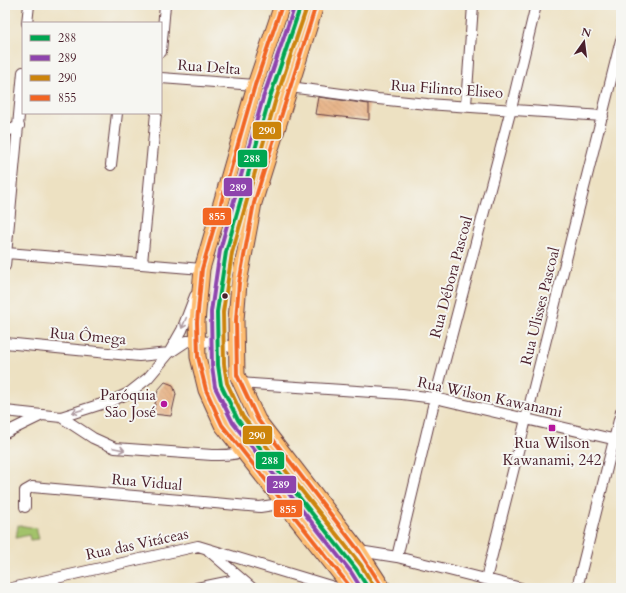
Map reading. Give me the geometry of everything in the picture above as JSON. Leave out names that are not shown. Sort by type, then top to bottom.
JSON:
[{"type":"main road","points":[[282,5],[255,85],[202,269],[199,287],[197,341],[198,357],[206,390],[222,425],[242,453],[351,588]]},
{"type":"main road","points":[[316,5],[254,203],[239,283],[236,349],[237,375],[258,420],[359,551],[383,588]]},
{"type":"street","points":[[27,22],[29,5]]},
{"type":"street","points":[[162,40],[165,5]]},
{"type":"street","points":[[466,105],[473,5]]},
{"type":"street","name":"Rua Débora Pascoal","points":[[397,557],[435,398],[511,109],[536,5]]},
{"type":"street","name":"Rua Ulisses Pascoal","points":[[486,579],[621,40]]},
{"type":"street","name":"Rua Delta","points":[[162,78],[255,85]]},
{"type":"street","name":"Rua Filinto Eliseo","points":[[290,86],[378,99],[602,116]]},
{"type":"street","points":[[5,266],[22,87]]},
{"type":"street","points":[[111,165],[117,114]]},
{"type":"street","points":[[142,263],[156,114]]},
{"type":"street","points":[[5,132],[19,126]]},
{"type":"street","points":[[7,253],[202,269]]},
{"type":"street","points":[[5,411],[40,416],[61,417],[111,401],[129,393],[148,378],[169,353],[182,330],[199,287]]},
{"type":"street","points":[[169,353],[184,342],[197,341],[216,342],[236,349]]},
{"type":"street","name":"Rua Ômega","points":[[5,343],[139,356],[169,353]]},
{"type":"street","name":"Rua Wilson Kawanami","points":[[240,383],[402,394],[435,398],[618,441]]},
{"type":"street","points":[[577,588],[618,441],[621,412]]},
{"type":"street","points":[[5,433],[40,416]]},
{"type":"street","points":[[61,417],[93,438],[115,448],[212,455],[242,453],[254,442],[257,433],[258,420]]},
{"type":"street","name":"Rua Vidual","points":[[25,507],[25,491],[32,487],[260,507],[273,505],[281,500]]},
{"type":"street","name":"Rua das Vitáceas","points":[[12,588],[194,546],[207,548],[337,588]]},
{"type":"street","points":[[207,548],[252,588]]},
{"type":"street","points":[[359,551],[397,557],[521,588]]},
{"type":"street","points":[[373,571],[380,554]]},
{"type":"street","points":[[197,588],[241,579]]},
{"type":"green space","points":[[18,525],[36,528],[39,539],[30,540],[29,535],[16,538]]},
{"type":"building","points":[[318,97],[369,104],[369,120],[315,114]]},
{"type":"building","name":"Paróquia São José","points":[[165,382],[173,385],[176,394],[171,416],[153,414],[158,390]]},
{"type":"transit line","name":"855","points":[[282,5],[255,85],[202,269],[197,322],[198,357],[206,390],[222,425],[351,588]]},
{"type":"transit line","name":"289","points":[[295,5],[263,98],[220,250],[211,312],[212,366],[215,387],[233,423],[351,572],[361,588]]},
{"type":"transit line","name":"288","points":[[301,5],[269,100],[226,252],[217,312],[218,365],[221,385],[238,420],[356,569],[368,588]]},
{"type":"transit line","name":"855","points":[[316,5],[254,203],[239,283],[236,320],[237,375],[258,420],[359,551],[383,588]]},
{"type":"transit line","name":"290","points":[[307,7],[275,102],[232,253],[223,312],[224,364],[227,383],[243,417],[361,565],[373,585]]},
{"type":"place","name":"Paróquia São José","points":[[164,404]]},
{"type":"place","name":"Rua Wilson Kawanami, 242","points":[[552,428]]}]
